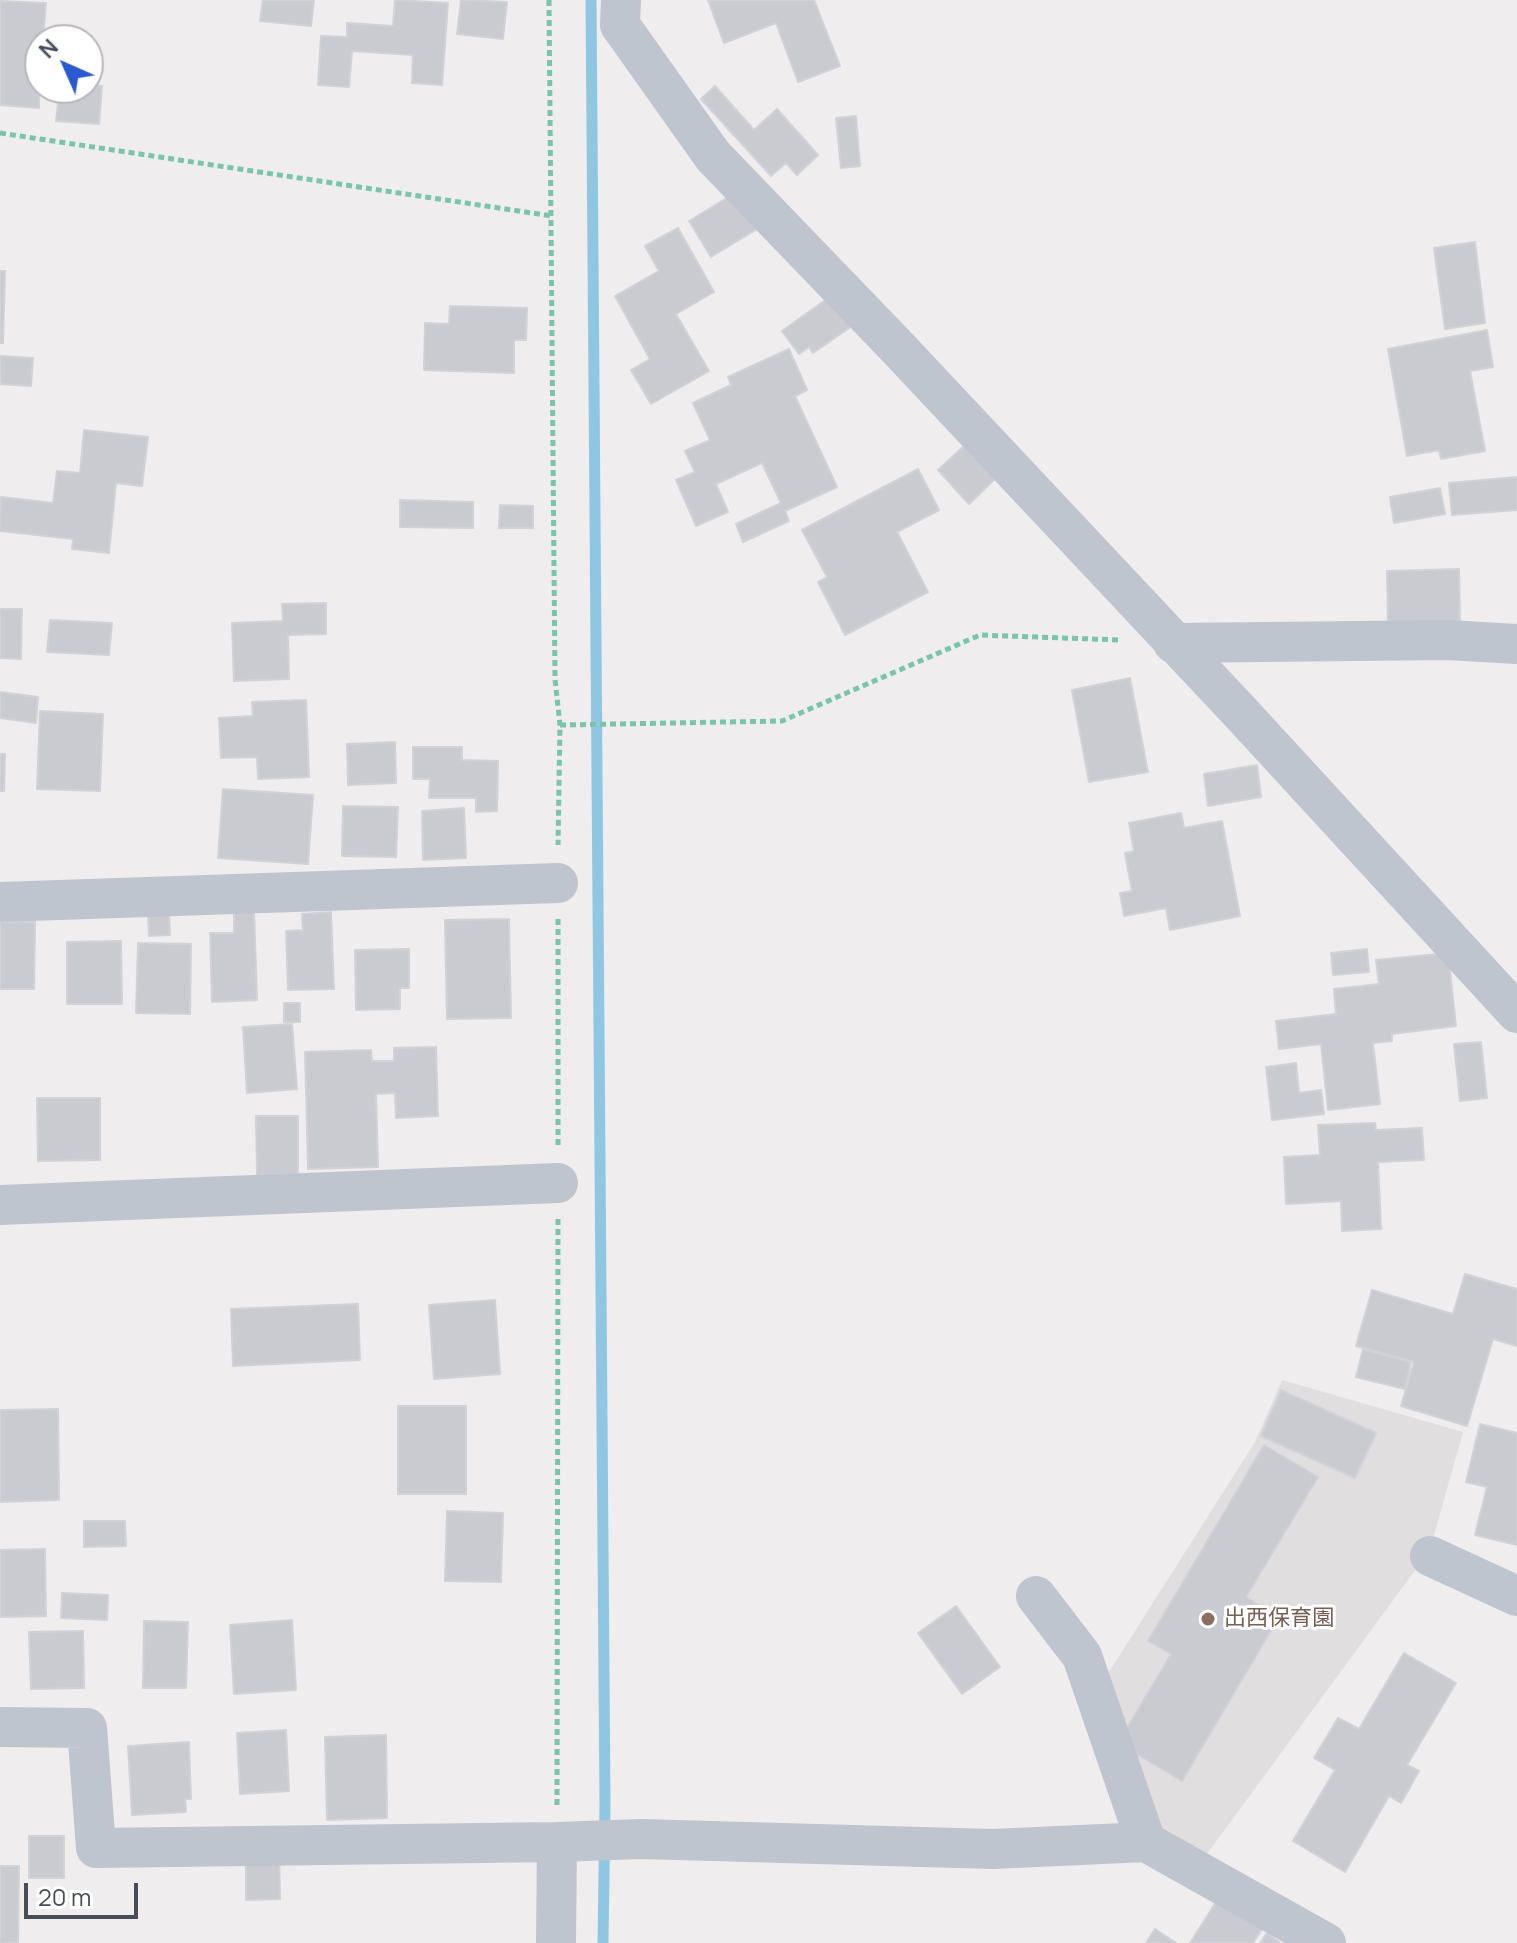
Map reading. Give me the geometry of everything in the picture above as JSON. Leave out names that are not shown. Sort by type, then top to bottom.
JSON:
[{"type":"street","points":[[621,0],[620,25],[713,156],[1240,712],[1517,1013]]},
{"type":"street","points":[[1173,643],[1448,640],[1517,644]]},
{"type":"street","points":[[0,902],[558,883]]},
{"type":"street","points":[[0,1205],[558,1183]]},
{"type":"street","points":[[1430,1556],[1517,1596]]},
{"type":"street","points":[[1036,1596],[1082,1656],[1146,1842]]},
{"type":"street","points":[[0,1727],[87,1728],[96,1848],[641,1839],[993,1849],[1146,1842],[1326,1943]]},
{"type":"street","points":[[556,1943],[557,1842]]},
{"type":"path","points":[[0,133],[552,216]]},
{"type":"path","points":[[560,725],[782,721],[980,635],[1173,643]]},
{"type":"shaded area","points":[[1282,1380],[1463,1432],[1434,1535],[1416,1569],[1204,1858],[1168,1840],[1129,1770],[1102,1683],[1255,1442]]},
{"type":"building","points":[[263,0],[314,0],[311,26],[260,21]]},
{"type":"building","points":[[395,0],[448,3],[442,85],[412,83],[413,55],[352,51],[349,87],[318,85],[321,36],[347,37],[347,23],[393,26]]},
{"type":"building","points":[[461,0],[507,2],[503,39],[457,34]]},
{"type":"building","points":[[708,0],[814,0],[840,66],[798,82],[776,23],[724,43]]},
{"type":"building","points":[[0,1],[46,3],[44,24],[24,24],[24,104],[39,104],[39,108],[0,105]]},
{"type":"building","points":[[715,86],[754,130],[777,109],[818,155],[797,175],[786,163],[771,176],[701,99]]},
{"type":"building","points":[[58,104],[101,104],[99,124],[56,121]]},
{"type":"building","points":[[856,116],[860,166],[841,168],[836,118]]},
{"type":"building","points":[[735,193],[757,229],[711,257],[689,221]]},
{"type":"building","points":[[678,228],[714,292],[676,314],[709,371],[651,404],[631,370],[650,359],[615,296],[659,271],[645,246]]},
{"type":"building","points":[[1475,242],[1485,323],[1445,329],[1434,248]]},
{"type":"building","points":[[0,271],[5,271],[3,343],[0,343]]},
{"type":"building","points":[[831,296],[852,326],[813,353],[809,347],[799,354],[782,331]]},
{"type":"building","points":[[450,306],[527,308],[526,340],[514,340],[514,373],[424,370],[425,323],[449,324]]},
{"type":"building","points":[[1487,330],[1493,367],[1470,371],[1485,451],[1441,459],[1439,450],[1407,456],[1388,349]]},
{"type":"building","points":[[789,349],[807,390],[795,396],[837,487],[785,511],[789,521],[743,542],[736,524],[781,503],[762,463],[716,484],[728,512],[696,526],[676,480],[695,472],[685,451],[710,440],[693,403],[731,385],[728,377]]},
{"type":"building","points":[[0,356],[33,358],[31,386],[0,384]]},
{"type":"building","points":[[84,430],[148,437],[142,486],[116,483],[109,553],[72,549],[73,539],[0,531],[1,497],[53,503],[57,471],[80,473]]},
{"type":"building","points":[[964,446],[995,479],[969,504],[938,470]]},
{"type":"building","points":[[918,469],[939,510],[897,532],[928,592],[845,635],[818,582],[827,577],[802,530]]},
{"type":"building","points":[[1517,477],[1517,510],[1452,515],[1449,483]]},
{"type":"building","points":[[1440,488],[1445,514],[1394,523],[1390,497]]},
{"type":"building","points":[[400,500],[473,502],[473,528],[400,527]]},
{"type":"building","points":[[500,505],[533,506],[533,528],[499,528]]},
{"type":"building","points":[[1459,569],[1460,622],[1388,625],[1387,571]]},
{"type":"building","points":[[326,603],[326,634],[288,635],[289,679],[234,681],[232,623],[283,621],[282,604]]},
{"type":"building","points":[[0,609],[22,609],[21,659],[0,658]]},
{"type":"building","points":[[50,620],[112,623],[109,655],[47,652]]},
{"type":"building","points":[[1130,678],[1148,772],[1089,782],[1072,690]]},
{"type":"building","points":[[0,692],[38,697],[36,723],[0,718]]},
{"type":"building","points":[[306,700],[309,777],[258,779],[257,757],[221,758],[219,718],[253,716],[252,702]]},
{"type":"building","points":[[40,711],[103,714],[100,791],[37,789]]},
{"type":"building","points":[[395,742],[396,783],[348,785],[347,744]]},
{"type":"building","points":[[413,747],[462,747],[462,760],[498,761],[497,811],[476,812],[476,798],[429,798],[430,779],[413,779]]},
{"type":"building","points":[[0,754],[5,754],[4,791],[0,791]]},
{"type":"building","points":[[1257,765],[1261,797],[1208,806],[1204,774]]},
{"type":"building","points":[[223,789],[313,795],[308,864],[218,858]]},
{"type":"building","points":[[343,806],[398,807],[396,857],[342,856]]},
{"type":"building","points":[[464,808],[466,858],[423,860],[422,811]]},
{"type":"building","points":[[1181,813],[1184,828],[1222,821],[1240,916],[1170,930],[1166,908],[1124,916],[1120,893],[1132,891],[1125,853],[1134,851],[1129,823]]},
{"type":"building","points":[[254,912],[257,1000],[212,1002],[210,933],[234,933],[234,913]]},
{"type":"building","points":[[331,912],[334,989],[288,990],[286,931],[303,930],[302,914]]},
{"type":"building","points":[[148,914],[169,914],[170,935],[149,936]]},
{"type":"building","points":[[509,919],[511,1018],[447,1019],[445,920]]},
{"type":"building","points":[[0,922],[35,922],[34,989],[0,989]]},
{"type":"building","points":[[121,941],[122,1004],[67,1004],[67,942]]},
{"type":"building","points":[[138,943],[191,944],[190,1014],[136,1013]]},
{"type":"building","points":[[409,949],[409,988],[400,988],[400,1009],[356,1010],[355,950]]},
{"type":"building","points":[[1367,949],[1369,972],[1333,975],[1331,953]]},
{"type":"building","points":[[1448,953],[1456,1026],[1392,1034],[1392,1041],[1373,1043],[1380,1104],[1328,1110],[1321,1044],[1279,1049],[1276,1021],[1336,1014],[1334,989],[1379,984],[1376,960]]},
{"type":"building","points":[[284,1003],[300,1003],[300,1022],[284,1022]]},
{"type":"building","points":[[292,1024],[297,1089],[247,1093],[243,1027]]},
{"type":"building","points":[[1481,1042],[1487,1098],[1460,1101],[1454,1044]]},
{"type":"building","points":[[436,1047],[438,1116],[396,1118],[395,1093],[376,1094],[378,1167],[308,1169],[305,1052],[371,1050],[372,1061],[394,1061],[394,1048]]},
{"type":"building","points":[[1296,1063],[1299,1093],[1321,1090],[1324,1114],[1272,1120],[1266,1067]]},
{"type":"building","points":[[37,1098],[100,1098],[100,1160],[38,1161]]},
{"type":"building","points":[[256,1116],[298,1116],[298,1174],[257,1175]]},
{"type":"building","points":[[1375,1123],[1376,1130],[1422,1128],[1424,1160],[1378,1162],[1381,1229],[1342,1231],[1341,1201],[1286,1204],[1284,1157],[1320,1155],[1318,1125]]},
{"type":"building","points":[[1465,1274],[1517,1289],[1517,1346],[1493,1339],[1467,1426],[1401,1406],[1414,1362],[1356,1346],[1372,1290],[1453,1314]]},
{"type":"building","points":[[495,1300],[500,1374],[434,1379],[429,1305]]},
{"type":"building","points":[[358,1304],[360,1360],[233,1366],[231,1309]]},
{"type":"building","points":[[1363,1349],[1411,1362],[1405,1389],[1356,1377]]},
{"type":"building","points":[[1281,1390],[1376,1433],[1355,1478],[1261,1436]]},
{"type":"building","points":[[398,1406],[466,1406],[466,1494],[398,1494]]},
{"type":"building","points":[[58,1409],[59,1500],[0,1502],[0,1410]]},
{"type":"building","points":[[1480,1424],[1517,1433],[1517,1545],[1475,1535],[1487,1487],[1466,1482]]},
{"type":"building","points":[[1264,1445],[1318,1477],[1246,1597],[1279,1617],[1182,1781],[1118,1743],[1171,1654],[1148,1641]]},
{"type":"building","points":[[447,1511],[503,1513],[501,1582],[445,1581]]},
{"type":"building","points":[[84,1521],[125,1521],[126,1546],[84,1547]]},
{"type":"building","points":[[45,1549],[46,1616],[0,1617],[0,1550]]},
{"type":"building","points":[[62,1593],[108,1595],[107,1620],[61,1618]]},
{"type":"building","points":[[956,1606],[1000,1667],[962,1694],[918,1633]]},
{"type":"building","points":[[292,1620],[296,1690],[234,1694],[230,1625]]},
{"type":"building","points":[[144,1621],[188,1622],[186,1688],[143,1688]]},
{"type":"building","points":[[83,1631],[84,1688],[31,1689],[29,1632]]},
{"type":"building","points":[[1404,1653],[1456,1683],[1407,1765],[1419,1771],[1401,1803],[1389,1796],[1345,1872],[1293,1841],[1335,1770],[1314,1758],[1338,1718],[1359,1729]]},
{"type":"building","points":[[286,1730],[289,1791],[240,1794],[237,1733]]},
{"type":"building","points":[[386,1735],[387,1818],[327,1820],[325,1737]]},
{"type":"building","points":[[189,1742],[191,1799],[185,1799],[186,1812],[132,1815],[128,1746]]},
{"type":"building","points":[[29,1836],[64,1836],[64,1878],[29,1878]]},
{"type":"building","points":[[246,1856],[279,1856],[280,1899],[246,1900]]},
{"type":"building","points":[[0,1866],[19,1866],[18,1943],[0,1943]]},
{"type":"building","points":[[1221,1894],[1266,1923],[1253,1943],[1190,1943]]},
{"type":"building","points":[[1155,1929],[1176,1943],[1146,1943]]},
{"type":"building","points":[[1267,1933],[1281,1943],[1260,1943]]},
{"type":"waterway","points":[[591,0],[605,1803],[603,1943]]},
{"type":"place","name":"出西保育園","points":[[1208,1619]]}]
